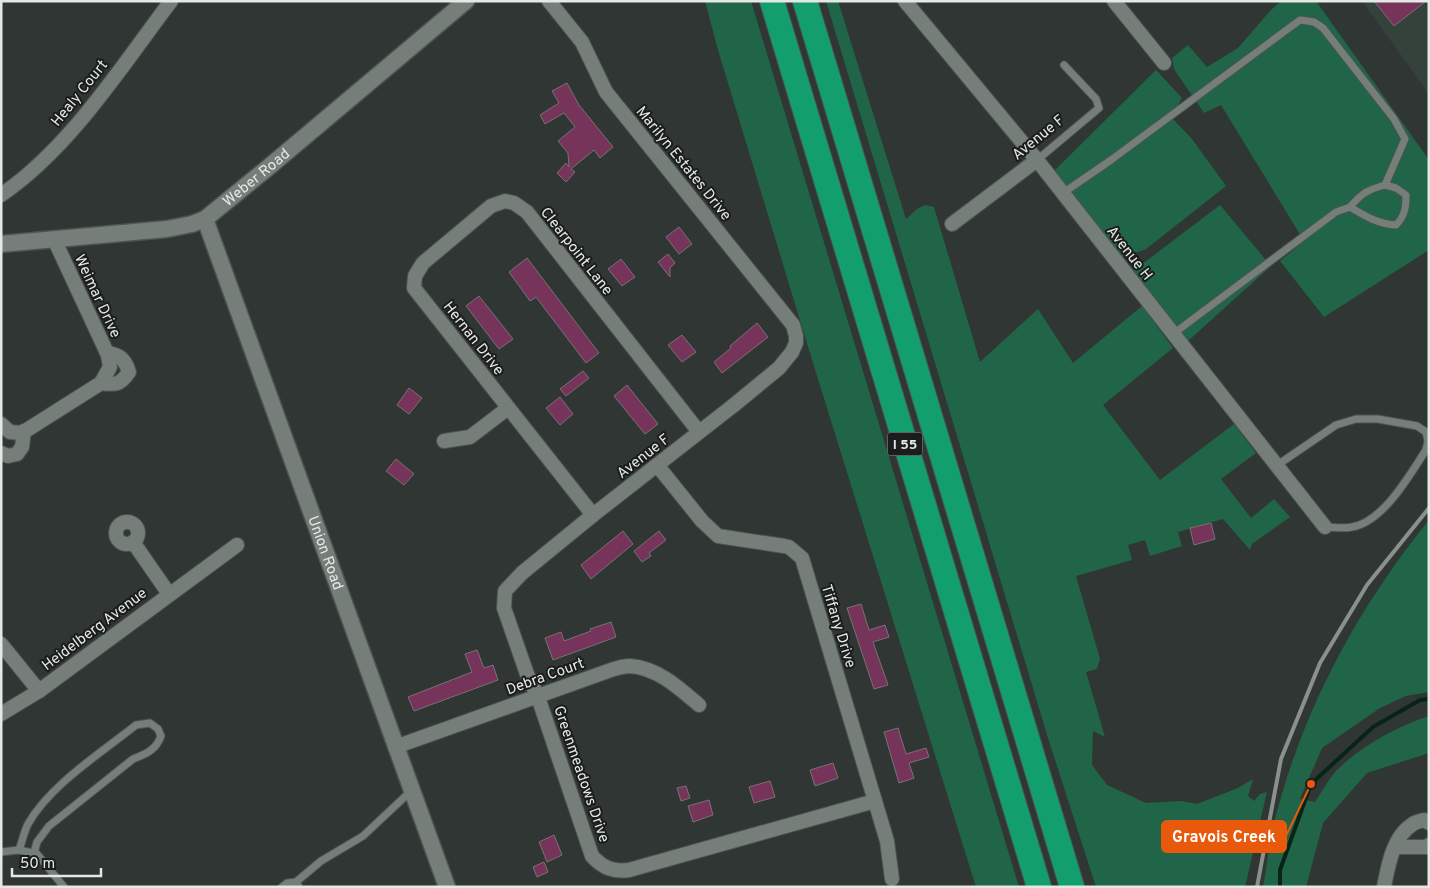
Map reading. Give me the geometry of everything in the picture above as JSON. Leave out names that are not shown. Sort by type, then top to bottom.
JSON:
[{"type":"highway","name":"I 55","points":[[772,1],[1039,887]]},
{"type":"highway","name":"I 55","points":[[805,1],[1072,887]]},
{"type":"street","name":"Healy Court","points":[[1,195],[14,186],[54,150],[83,117],[171,1]]},
{"type":"street","name":"Weber Road","points":[[1,244],[167,229],[192,224],[205,219],[466,1]]},
{"type":"street","name":"Marilyn Estates Drive","points":[[549,1],[582,42],[606,92],[793,325],[796,343]]},
{"type":"street","name":"Avenue H","points":[[905,1],[1037,160],[1325,528]]},
{"type":"street","points":[[1114,1],[1164,63]]},
{"type":"street","name":"Avenue F","points":[[952,224],[1037,160]]},
{"type":"street","name":"Clearpoint Lane","points":[[414,288],[415,276],[423,263],[431,256],[490,206],[505,201],[514,203],[527,212],[699,432]]},
{"type":"street","name":"Union Road","points":[[205,219],[447,887]]},
{"type":"street","name":"Weimar Drive","points":[[54,239],[107,353],[110,367],[101,383]]},
{"type":"street","name":"Hernan Drive","points":[[414,288],[593,515]]},
{"type":"street","name":"Avenue F","points":[[506,591],[522,573],[593,515],[779,368],[792,352],[796,343]]},
{"type":"street","points":[[6,428],[24,431],[101,383],[114,385],[122,381],[129,372],[126,362],[118,354],[107,353]]},
{"type":"street","points":[[444,441],[470,437],[508,408]]},
{"type":"street","points":[[1,453],[8,456],[17,454],[22,447],[24,431]]},
{"type":"street","name":"Tiffany Drive","points":[[657,465],[702,522],[718,536],[784,546],[793,550],[802,558],[887,841],[892,879]]},
{"type":"street","name":"Heidelberg Avenue","points":[[133,542],[169,594]]},
{"type":"street","name":"Heidelberg Avenue","points":[[1,714],[40,691],[237,545]]},
{"type":"street","name":"Greenmeadows Drive","points":[[506,591],[504,608],[527,674],[538,697],[592,856],[603,866],[611,870],[630,870],[875,801]]},
{"type":"street","name":"Heidelberg Avenue","points":[[1,644],[40,691]]},
{"type":"street","name":"Debra Court","points":[[395,747],[611,670],[630,666],[648,670],[661,676],[676,685],[699,704]]},
{"type":"street","points":[[1384,887],[1390,854],[1401,836],[1413,824],[1424,820],[1429,823]]},
{"type":"street","points":[[1395,847],[1413,848],[1427,847],[1429,845]]},
{"type":"lane","points":[[1063,194],[1300,20],[1314,22],[1323,28],[1394,119],[1405,139],[1385,185]]},
{"type":"lane","name":"Avenue F","points":[[1037,160],[1099,108],[1096,99],[1064,65]]},
{"type":"lane","points":[[1173,334],[1308,232],[1336,212],[1350,207],[1368,189],[1385,185],[1396,188],[1406,194],[1406,208],[1402,219],[1396,225],[1376,221],[1350,207]]},
{"type":"lane","points":[[1276,466],[1336,425],[1356,419],[1378,419],[1417,426],[1426,432],[1428,441],[1426,450],[1384,509],[1371,520],[1352,527],[1325,528]]},
{"type":"lane","points":[[19,850],[27,826],[42,804],[63,783],[136,725],[150,724],[158,729],[162,736],[158,745],[148,753],[133,760],[49,826],[37,842],[34,853]]},
{"type":"lane","points":[[282,887],[287,883],[298,884],[321,861],[363,836],[412,790]]},
{"type":"lane","points":[[1,852],[19,850],[38,854],[64,887]]},
{"type":"shaded area","points":[[1362,1],[1429,1],[1429,94]]},
{"type":"green space","points":[[705,1],[751,1],[1019,887],[976,887],[809,350],[718,50]]},
{"type":"green space","points":[[826,1],[838,1],[906,219],[917,209],[925,205],[934,207],[980,362],[1038,309],[1073,363],[1142,306],[1173,348],[1103,405],[1160,480],[1234,424],[1256,453],[1221,479],[1251,518],[1274,499],[1290,517],[1252,544],[1250,550],[1223,519],[1178,532],[1182,546],[1150,556],[1145,540],[1128,545],[1132,560],[1076,576],[1100,659],[1097,669],[1086,672],[1105,737],[1093,731],[1092,765],[1107,785],[1146,803],[1181,801],[1197,804],[1238,788],[1253,779],[1248,796],[1254,801],[1260,794],[1267,792],[1245,887],[1096,887],[1048,738]]},
{"type":"green space","points":[[1281,1],[1316,1],[1429,160],[1429,250],[1324,317],[1280,261],[1304,241],[1221,105],[1204,113],[1174,69],[1172,58],[1188,45],[1207,67],[1238,48]]},
{"type":"green space","points":[[1156,70],[1182,98],[1171,117],[1192,139],[1226,186],[1146,249],[1122,258],[1054,171]]},
{"type":"green space","points":[[1220,205],[1271,266],[1188,341],[1133,271]]},
{"type":"green space","points":[[1429,520],[1429,692],[1406,696],[1380,708],[1322,748],[1300,799],[1315,802],[1328,781],[1346,761],[1368,745],[1404,726],[1429,716],[1429,753],[1367,773],[1323,823],[1306,887],[1263,887],[1274,823],[1286,781],[1316,701],[1356,625],[1378,589]]},
{"type":"building","points":[[1374,1],[1426,1],[1394,26]]},
{"type":"building","points":[[567,83],[579,105],[613,147],[600,158],[594,150],[571,169],[575,172],[566,182],[557,173],[566,163],[569,167],[568,153],[558,141],[575,127],[564,113],[545,124],[540,115],[559,103],[552,91]]},
{"type":"building","points":[[679,227],[692,244],[679,254],[666,237]]},
{"type":"building","points":[[668,254],[675,263],[670,268],[670,277],[658,262]]},
{"type":"building","points":[[527,258],[599,353],[586,363],[536,297],[530,301],[509,272]]},
{"type":"building","points":[[621,259],[635,277],[622,286],[608,269]]},
{"type":"building","points":[[479,296],[513,339],[499,349],[466,306]]},
{"type":"building","points":[[757,323],[768,337],[722,373],[714,362]]},
{"type":"building","points":[[682,335],[696,352],[682,362],[668,345]]},
{"type":"building","points":[[583,371],[589,378],[566,396],[560,389]]},
{"type":"building","points":[[627,385],[658,424],[645,434],[614,396]]},
{"type":"building","points":[[409,388],[422,398],[409,414],[397,405]]},
{"type":"building","points":[[560,397],[573,414],[560,425],[546,408]]},
{"type":"building","points":[[396,459],[414,474],[404,485],[386,471]]},
{"type":"building","points":[[1211,523],[1215,539],[1194,545],[1190,528]]},
{"type":"building","points":[[623,531],[633,544],[591,579],[581,565]]},
{"type":"building","points":[[659,531],[666,540],[649,553],[651,556],[642,562],[634,551]]},
{"type":"building","points":[[861,604],[869,630],[885,625],[889,637],[873,642],[888,685],[874,689],[847,608]]},
{"type":"building","points":[[611,622],[616,637],[553,660],[545,638],[561,632],[564,641]]},
{"type":"building","points":[[477,650],[484,668],[493,665],[498,680],[414,711],[408,697],[472,672],[465,654]]},
{"type":"building","points":[[898,728],[906,754],[926,748],[929,757],[909,763],[914,778],[899,783],[884,732]]},
{"type":"building","points":[[833,763],[838,778],[815,786],[810,770]]},
{"type":"building","points":[[770,781],[775,797],[754,803],[749,787]]},
{"type":"building","points":[[686,786],[690,798],[681,801],[677,788]]},
{"type":"building","points":[[709,800],[713,815],[693,822],[688,806]]},
{"type":"building","points":[[554,835],[562,855],[547,862],[539,842]]},
{"type":"building","points":[[544,862],[548,872],[537,877],[533,867]]},
{"type":"waterway","points":[[1280,887],[1280,870],[1311,784],[1373,727],[1420,700],[1429,699]]},
{"type":"railway","points":[[1257,887],[1281,759],[1320,663],[1367,585],[1429,508]]},
{"type":"place","name":"Gravois Creek","points":[[1311,784]]}]
